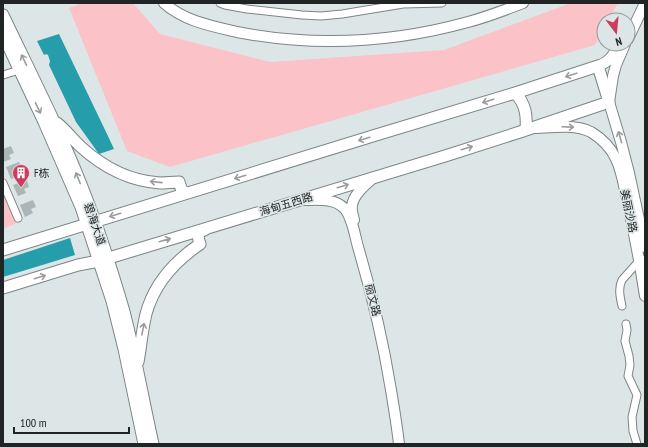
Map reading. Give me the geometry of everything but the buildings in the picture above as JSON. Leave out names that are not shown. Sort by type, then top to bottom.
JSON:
[{"type":"main road","name":"碧海大道","points":[[3,15],[74,167],[103,260],[122,308],[137,367],[153,444]]},
{"type":"main road","name":"碧海大道","points":[[3,35],[81,207],[91,223]]},
{"type":"main road","points":[[3,250],[598,66],[609,102]]},
{"type":"main road","points":[[520,91],[521,100],[527,118],[527,129]]},
{"type":"main road","name":"海甸五西路","points":[[3,288],[78,265],[103,260],[296,201],[609,102]]},
{"type":"main road","points":[[53,120],[61,126],[81,147],[108,167],[125,175],[145,180],[160,183],[179,182],[182,191],[188,193]]},
{"type":"main road","points":[[137,367],[147,312],[153,296],[168,272],[181,259],[200,244],[198,234],[206,228]]},
{"type":"main road","name":"碧海大道","points":[[103,260],[144,444]]},
{"type":"street","points":[[164,3],[179,14],[217,28],[275,38],[309,41],[356,41],[390,38],[424,32],[480,18],[523,3]]},
{"type":"street","points":[[171,3],[190,15],[202,20],[241,29],[292,36],[345,37],[379,35],[439,25],[477,15],[512,3]]},
{"type":"street","points":[[220,3],[265,11],[321,16],[342,14],[380,5],[442,3]]},
{"type":"street","points":[[636,22],[645,3]]},
{"type":"street","points":[[598,66],[605,64],[615,52]]},
{"type":"street","points":[[622,52],[613,76],[609,102],[621,142],[625,174]]},
{"type":"street","points":[[3,75],[19,70]]},
{"type":"street","points":[[527,129],[558,127],[576,128],[590,132],[603,141],[616,158],[625,174]]},
{"type":"street","name":"美丽沙路","points":[[625,174],[645,247]]},
{"type":"street","name":"美丽沙路","points":[[625,174],[642,260],[645,296]]},
{"type":"street","name":"丽文路","points":[[376,176],[359,192],[353,202],[352,210],[383,328],[391,366],[400,421],[402,444]]},
{"type":"street","points":[[3,183],[18,218]]},
{"type":"street","name":"丽文路","points":[[296,201],[325,200],[334,202],[342,206],[348,215],[378,320],[390,380],[399,444]]},
{"type":"street","points":[[622,306],[620,283],[642,260]]},
{"type":"street","points":[[626,324],[627,330],[625,341],[630,365],[628,376],[637,395],[632,417],[633,431],[637,444]]},
{"type":"shaded area","points":[[82,3],[133,3],[160,34],[270,62],[444,50],[571,3],[618,3],[613,12],[596,12],[595,45],[170,167],[127,151],[69,8]]},
{"type":"shaded area","points":[[3,192],[17,223],[3,229]]},
{"type":"water","points":[[59,34],[114,149],[99,154],[76,122],[49,65],[50,61],[48,55],[44,55],[37,41]]},
{"type":"water","points":[[70,238],[75,255],[3,277],[3,260]]},
{"type":"place","name":"F栋","points":[[21,188]]}]
